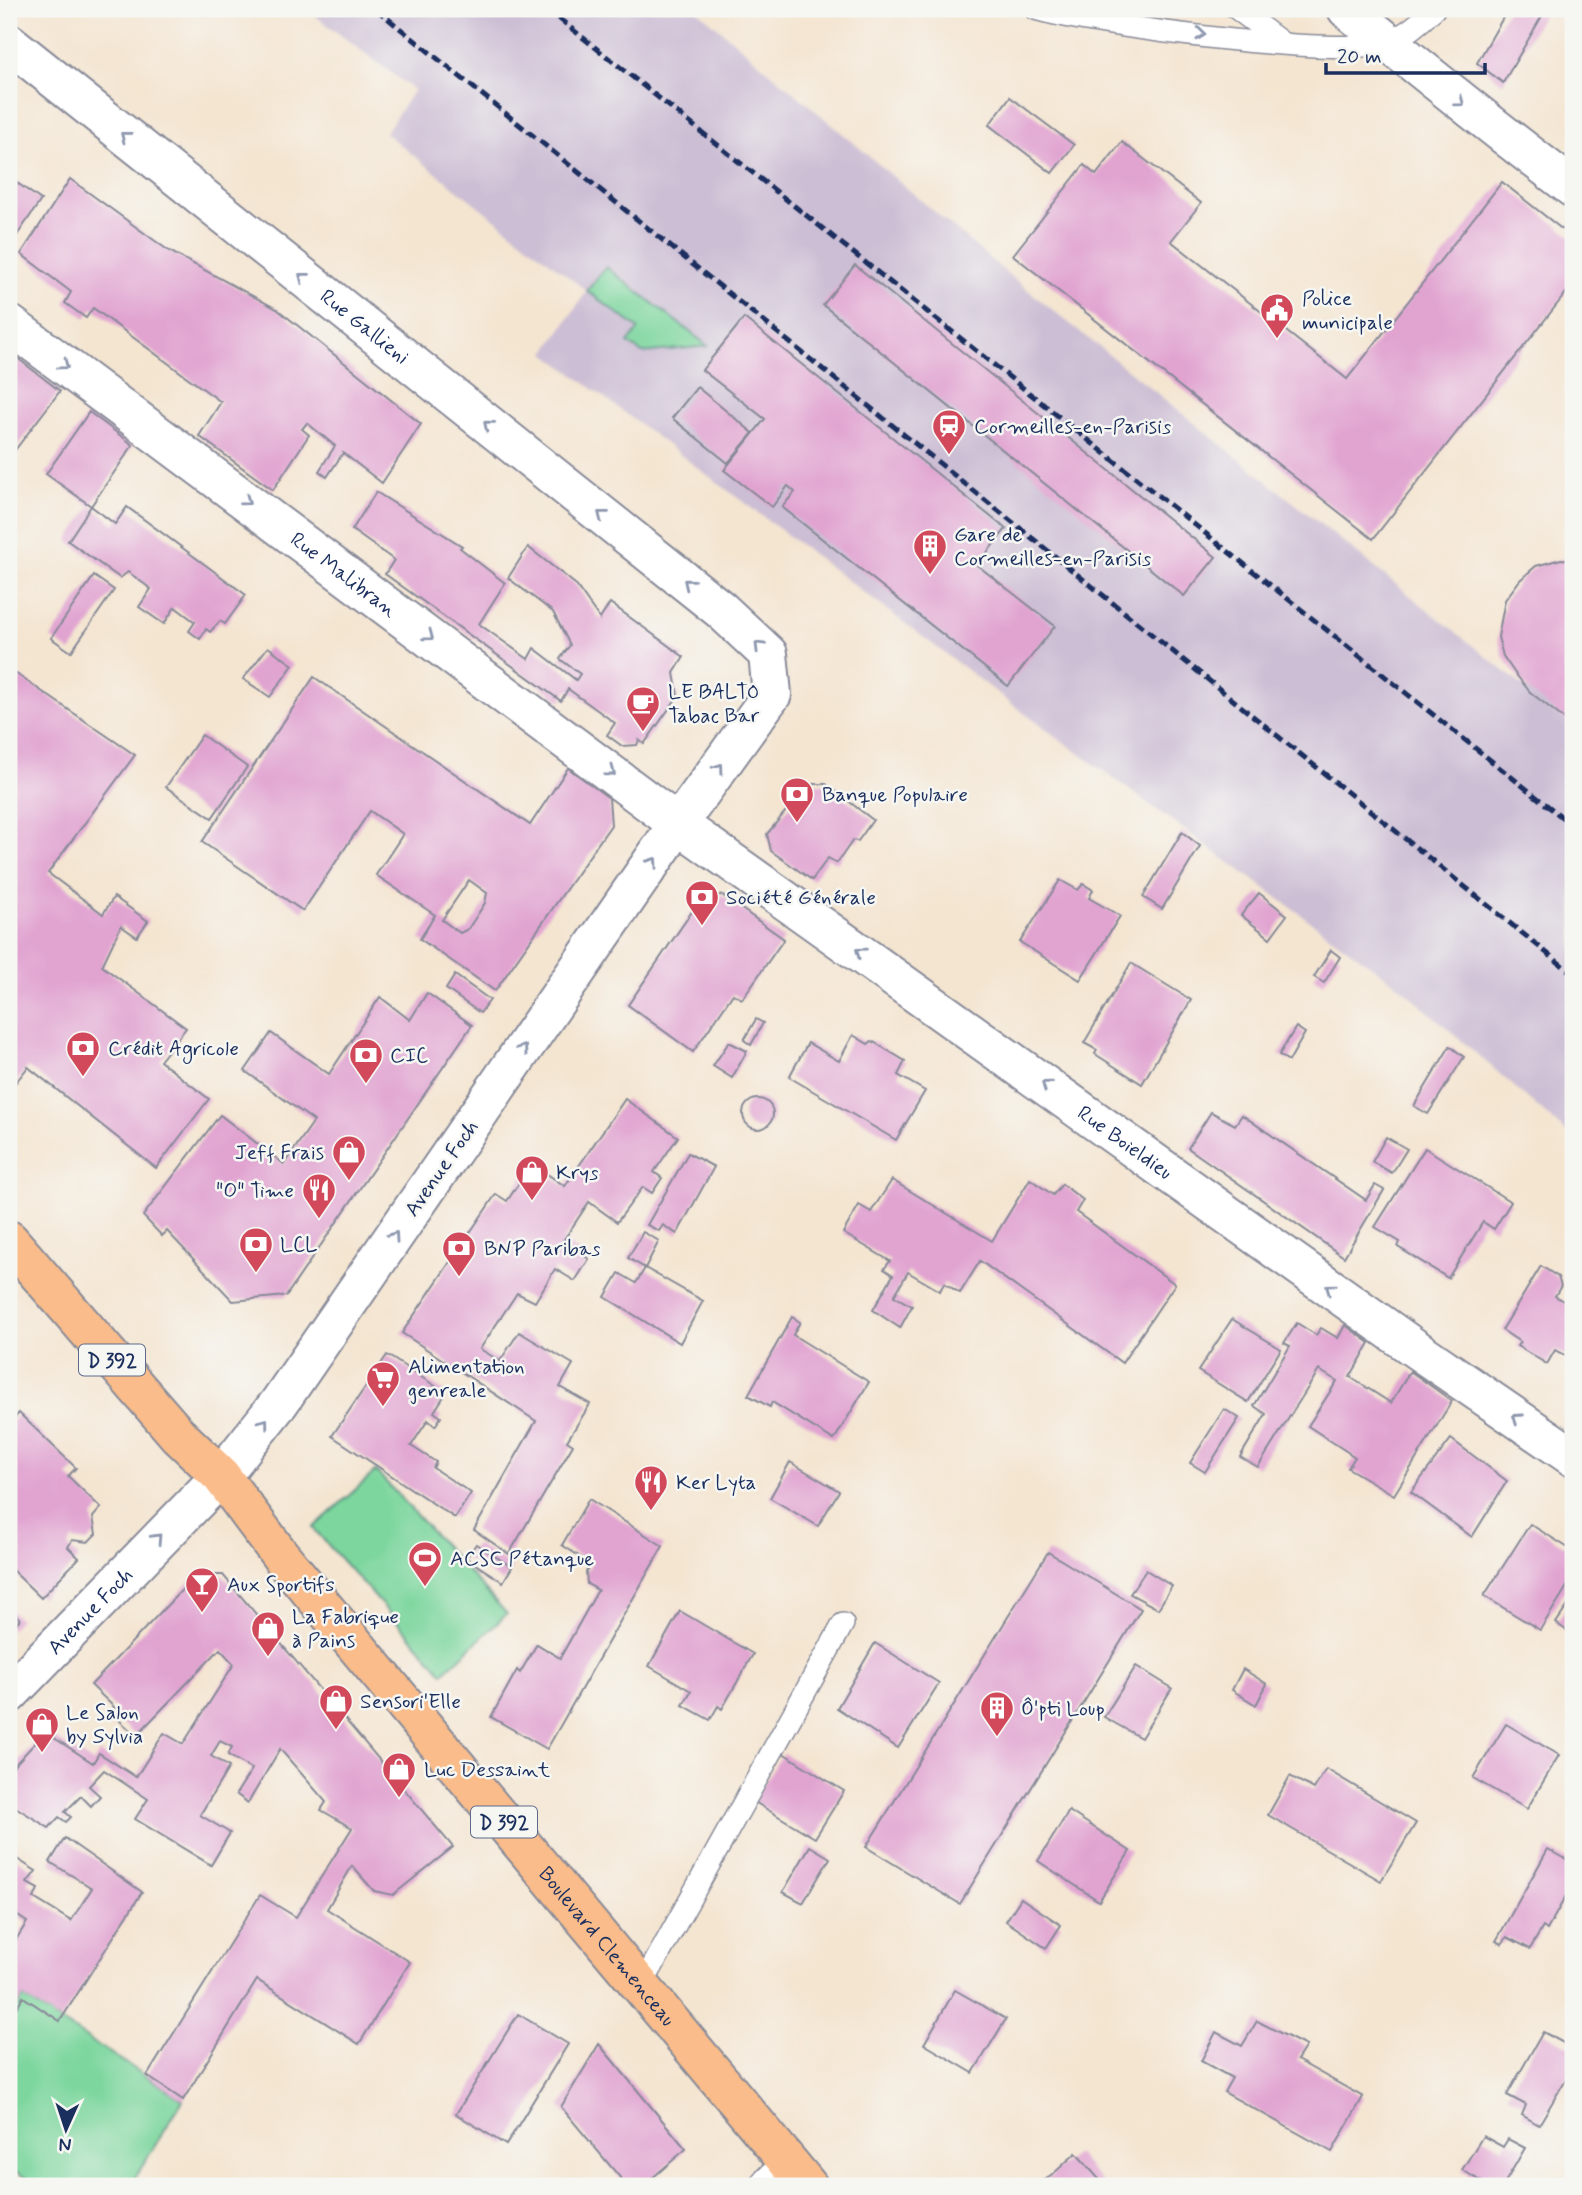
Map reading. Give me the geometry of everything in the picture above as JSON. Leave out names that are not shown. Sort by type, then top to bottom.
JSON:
[{"type":"main road","name":"D 392","points":[[9,1241],[170,1426],[221,1476]]},
{"type":"main road","name":"Boulevard Clemenceau","points":[[221,1476],[285,1560],[641,1986],[790,2180]]},
{"type":"street","points":[[1354,11],[1441,88],[1573,188]]},
{"type":"street","name":"Rue Gallieni","points":[[9,43],[721,610]]},
{"type":"street","name":"Rue Malibran","points":[[9,324],[678,824]]},
{"type":"street","name":"Avenue Foch","points":[[9,1694],[221,1476],[279,1403],[678,824],[772,694],[768,654],[721,610]]},
{"type":"street","name":"Rue Boieldieu","points":[[678,824],[1413,1348],[1573,1457]]},
{"type":"lane","points":[[1035,9],[1133,27],[1348,48],[1390,41],[1434,9]]},
{"type":"lane","points":[[1237,9],[1281,43]]},
{"type":"lane","points":[[641,1986],[843,1624]]},
{"type":"shaded area","points":[[306,9],[696,9],[1004,271],[1573,726],[1573,1138],[1398,985],[1036,722],[545,353],[587,291],[385,133],[414,90]]},
{"type":"green space","points":[[606,267],[708,346],[642,353],[628,343],[639,329],[587,291]]},
{"type":"green space","name":"ACSC Pétanque","points":[[376,1471],[507,1614],[443,1673],[313,1528]]},
{"type":"green space","points":[[23,1997],[183,2100],[130,2186],[41,2186],[9,2168],[9,2019]]},
{"type":"building","points":[[1508,9],[1546,9],[1503,83],[1477,63]]},
{"type":"building","points":[[1010,97],[1074,145],[1052,173],[989,125]]},
{"type":"building","points":[[1122,142],[1201,203],[1171,241],[1347,379],[1502,182],[1573,238],[1573,284],[1373,539],[1013,255],[1084,165],[1096,175]]},
{"type":"building","points":[[9,177],[41,200],[11,244],[9,243]]},
{"type":"building","points":[[70,179],[169,251],[277,309],[421,424],[382,483],[343,453],[327,477],[319,471],[335,446],[307,423],[302,429],[309,435],[273,490],[199,436],[221,402],[93,308],[86,318],[65,303],[71,292],[21,254]]},
{"type":"building","points":[[855,265],[1216,557],[1184,596],[823,305]]},
{"type":"building","points":[[744,318],[1006,529],[977,565],[1055,626],[1008,686],[782,507],[795,492],[788,486],[772,507],[724,470],[765,419],[702,370]]},
{"type":"building","points":[[16,357],[60,391],[15,450],[9,445],[9,368]]},
{"type":"building","points":[[697,387],[753,433],[728,463],[672,418]]},
{"type":"building","points":[[89,412],[133,445],[91,506],[46,474]]},
{"type":"building","points":[[376,492],[462,546],[460,548],[505,583],[479,624],[528,659],[534,648],[576,680],[580,674],[560,659],[570,645],[553,612],[508,578],[528,547],[575,584],[600,619],[610,603],[684,657],[674,673],[678,696],[644,744],[639,740],[637,745],[622,746],[607,735],[615,723],[568,689],[561,701],[385,574],[394,560],[352,530]]},
{"type":"building","points":[[91,506],[115,524],[127,507],[246,595],[225,624],[220,621],[210,632],[206,629],[200,639],[189,631],[195,622],[175,607],[164,624],[139,607],[151,589],[128,572],[120,578],[68,541]]},
{"type":"building","points":[[1561,559],[1573,560],[1573,726],[1530,692],[1503,656],[1498,637],[1505,600],[1520,580],[1536,566]]},
{"type":"building","points":[[94,576],[114,590],[71,652],[51,638]]},
{"type":"building","points":[[268,647],[293,665],[270,697],[243,679]]},
{"type":"building","points":[[9,669],[135,755],[48,873],[103,914],[114,897],[148,921],[137,937],[121,926],[102,966],[186,1028],[160,1061],[209,1099],[156,1168],[28,1067],[9,1091]]},
{"type":"building","points":[[314,677],[530,825],[568,768],[609,798],[611,825],[495,991],[420,939],[435,915],[376,875],[403,834],[370,811],[303,911],[202,842]],"holes":[[[469,880],[487,893],[485,903],[468,929],[460,933],[442,920]]]},
{"type":"building","points":[[202,735],[247,767],[212,818],[166,787]]},
{"type":"building","points":[[808,784],[826,784],[873,820],[858,841],[853,840],[837,863],[828,858],[812,880],[771,851],[767,834]]},
{"type":"building","points":[[1182,832],[1200,846],[1162,909],[1143,897]]},
{"type":"building","points":[[1060,880],[1078,890],[1083,884],[1093,890],[1089,898],[1120,916],[1080,980],[1020,942]]},
{"type":"building","points":[[1259,893],[1287,915],[1270,938],[1241,915]]},
{"type":"building","points":[[722,895],[784,939],[742,999],[733,994],[693,1052],[628,1005],[702,897]]},
{"type":"building","points":[[1331,950],[1340,957],[1324,983],[1314,977]]},
{"type":"building","points":[[1131,963],[1191,1000],[1142,1084],[1095,1054],[1097,1050],[1084,1043]]},
{"type":"building","points":[[455,975],[490,1000],[480,1013],[446,989]]},
{"type":"building","points":[[427,993],[472,1025],[286,1296],[233,1301],[167,1231],[162,1236],[143,1216],[220,1115],[284,1164],[314,1121],[245,1071],[271,1033],[329,1074],[380,997],[410,1020]]},
{"type":"building","points":[[756,1019],[763,1023],[751,1045],[744,1040]]},
{"type":"building","points":[[1296,1027],[1305,1033],[1289,1061],[1279,1055]]},
{"type":"building","points":[[853,1035],[868,1044],[872,1041],[905,1061],[898,1075],[925,1091],[896,1140],[789,1077],[808,1043],[839,1061]]},
{"type":"building","points":[[729,1042],[747,1051],[732,1078],[713,1066]]},
{"type":"building","points":[[1450,1046],[1464,1057],[1428,1114],[1414,1106]]},
{"type":"building","points":[[625,1099],[678,1137],[654,1172],[662,1178],[652,1193],[643,1187],[617,1222],[589,1202],[563,1241],[589,1259],[575,1281],[555,1269],[535,1302],[517,1293],[480,1349],[500,1361],[519,1332],[573,1364],[560,1387],[590,1404],[567,1441],[573,1445],[509,1554],[474,1530],[536,1421],[402,1333],[496,1194],[507,1201],[532,1164],[565,1186]]},
{"type":"building","points":[[758,1099],[769,1103],[773,1114],[769,1125],[758,1129],[747,1125],[743,1114],[747,1103]]},
{"type":"building","points":[[1211,1112],[1235,1125],[1242,1115],[1366,1200],[1375,1185],[1384,1190],[1344,1257],[1188,1148]]},
{"type":"building","points":[[1386,1137],[1407,1149],[1392,1173],[1372,1162]]},
{"type":"building","points":[[1425,1148],[1511,1202],[1494,1229],[1483,1222],[1448,1278],[1398,1247],[1400,1242],[1375,1227]]},
{"type":"building","points":[[688,1153],[714,1167],[677,1234],[663,1225],[659,1231],[647,1225]]},
{"type":"building","points":[[1030,1179],[1053,1195],[1062,1184],[1083,1200],[1076,1212],[1175,1284],[1122,1363],[980,1261],[960,1293],[944,1283],[940,1291],[908,1272],[894,1296],[912,1306],[900,1328],[873,1310],[893,1275],[884,1269],[890,1261],[843,1233],[859,1205],[871,1212],[892,1180],[992,1241]]},
{"type":"building","points":[[643,1232],[659,1241],[645,1268],[628,1258]]},
{"type":"building","points":[[1541,1266],[1558,1277],[1561,1286],[1555,1296],[1573,1307],[1573,1353],[1570,1358],[1555,1350],[1547,1364],[1517,1346],[1520,1342],[1502,1330]]},
{"type":"building","points":[[645,1268],[703,1301],[680,1343],[605,1297],[619,1273],[636,1283]]},
{"type":"building","points":[[792,1317],[800,1322],[793,1335],[869,1382],[834,1440],[772,1402],[770,1407],[748,1395]]},
{"type":"building","points":[[1232,1319],[1281,1349],[1248,1402],[1198,1371]]},
{"type":"building","points":[[1297,1323],[1316,1335],[1321,1328],[1338,1338],[1345,1325],[1370,1343],[1350,1377],[1391,1403],[1410,1371],[1452,1401],[1394,1495],[1348,1468],[1355,1457],[1308,1426],[1337,1381],[1319,1370],[1258,1467],[1240,1457],[1266,1414],[1254,1406],[1290,1346],[1284,1343]]},
{"type":"building","points":[[387,1355],[446,1393],[434,1412],[441,1417],[435,1426],[428,1420],[411,1446],[436,1462],[433,1468],[471,1493],[455,1518],[332,1436]]},
{"type":"building","points":[[1224,1409],[1239,1418],[1205,1472],[1190,1463]]},
{"type":"building","points":[[19,1413],[76,1468],[68,1476],[101,1508],[93,1517],[96,1534],[88,1542],[72,1540],[68,1547],[79,1558],[41,1598],[9,1567],[9,1424]]},
{"type":"building","points":[[1451,1439],[1507,1481],[1472,1537],[1411,1492]]},
{"type":"building","points":[[790,1462],[839,1491],[818,1526],[770,1498]]},
{"type":"building","points":[[589,1499],[663,1546],[547,1749],[491,1717],[517,1670],[520,1673],[537,1644],[560,1658],[598,1590],[587,1584],[586,1572],[591,1564],[562,1545]]},
{"type":"building","points":[[1530,1524],[1573,1551],[1573,1577],[1540,1630],[1484,1596]]},
{"type":"building","points":[[476,1544],[512,1567],[503,1582],[466,1558]]},
{"type":"building","name":"Ô'pti Loup","points":[[1048,1552],[1141,1609],[960,1904],[866,1847]]},
{"type":"building","points":[[1146,1570],[1172,1586],[1158,1609],[1130,1594]]},
{"type":"building","points":[[196,1575],[223,1575],[453,1847],[393,1895],[374,1891],[352,1866],[327,1909],[410,1962],[359,2044],[257,1980],[183,2100],[147,2076],[260,1895],[296,1917],[352,1828],[321,1810],[326,1802],[280,1749],[248,1803],[236,1794],[252,1769],[228,1755],[232,1747],[220,1741],[211,1756],[229,1767],[200,1815],[230,1833],[211,1865],[135,1819],[148,1799],[104,1770],[89,1786],[100,1796],[91,1806],[81,1796],[65,1812],[71,1817],[66,1822],[59,1817],[49,1828],[9,1803],[9,1771],[45,1732],[93,1763],[99,1753],[136,1777],[164,1733],[183,1744],[234,1664],[220,1649],[136,1736],[115,1716],[118,1711],[91,1685]]},
{"type":"building","points":[[1573,1598],[1573,1635],[1556,1623]]},
{"type":"building","points":[[9,1609],[20,1619],[9,1631]]},
{"type":"building","points":[[680,1611],[753,1654],[722,1709],[718,1706],[710,1720],[683,1705],[691,1691],[649,1666]]},
{"type":"building","points":[[875,1643],[939,1683],[898,1748],[837,1708]]},
{"type":"building","points":[[1136,1666],[1172,1688],[1141,1738],[1104,1717]]},
{"type":"building","points":[[1243,1669],[1267,1684],[1256,1705],[1232,1690]]},
{"type":"building","points":[[1506,1724],[1559,1755],[1527,1809],[1473,1778]]},
{"type":"building","points":[[783,1753],[844,1791],[815,1838],[753,1801]]},
{"type":"building","points":[[1326,1769],[1416,1823],[1381,1881],[1268,1815],[1290,1776],[1314,1789]]},
{"type":"building","points":[[1069,1811],[1130,1851],[1099,1901],[1038,1861]]},
{"type":"building","points":[[65,1838],[142,1892],[60,2021],[23,1997],[9,2019],[9,1951],[27,1922],[9,1910],[9,1854],[36,1871],[27,1883],[38,1889],[34,1898],[71,1921],[92,1888],[50,1862]]},
{"type":"building","points":[[810,1846],[830,1858],[803,1903],[783,1892]]},
{"type":"building","points":[[1548,1849],[1573,1863],[1573,1883],[1547,1930],[1543,1927],[1530,1949],[1507,1937],[1502,1944],[1496,1941]]},
{"type":"building","points":[[1021,1898],[1061,1925],[1046,1948],[1006,1921]]},
{"type":"building","points":[[955,1990],[1006,2019],[973,2073],[924,2044]]},
{"type":"building","points":[[518,2014],[568,2044],[506,2145],[456,2114]]},
{"type":"building","points":[[1257,2021],[1306,2046],[1297,2060],[1363,2097],[1332,2152],[1224,2092],[1232,2078],[1201,2061],[1216,2032],[1242,2046]]},
{"type":"building","points":[[1543,2032],[1573,2048],[1573,2067],[1539,2125],[1522,2115],[1526,2105],[1507,2095]]},
{"type":"building","points":[[599,2044],[686,2149],[643,2186],[627,2186],[561,2107]]},
{"type":"building","points":[[1483,2136],[1503,2147],[1508,2139],[1525,2148],[1503,2186],[1490,2186],[1462,2170]]},
{"type":"building","points":[[1076,2153],[1105,2186],[1035,2186],[1051,2176]]},
{"type":"railway","points":[[376,9],[1573,974]]},
{"type":"railway","points":[[547,9],[1573,826]]},
{"type":"place","name":"Police municipale","points":[[1277,340]]},
{"type":"place","name":"Cormeilles-en-Parisis","points":[[949,456]]},
{"type":"place","name":"Gare de Cormeilles-en-Parisis","points":[[930,576]]},
{"type":"place","name":"LE BALTO Tabac Bar","points":[[643,733]]},
{"type":"place","name":"Banque Populaire","points":[[797,824]]},
{"type":"place","name":"Société Générale","points":[[702,927]]},
{"type":"place","name":"Crédit Agricole","points":[[83,1078]]},
{"type":"place","name":"CIC","points":[[366,1085]]},
{"type":"place","name":"Jeff Frais","points":[[349,1182]]},
{"type":"place","name":"Krys","points":[[532,1202]]},
{"type":"place","name":"\"O\" Time","points":[[319,1220]]},
{"type":"place","name":"LCL","points":[[256,1274]]},
{"type":"place","name":"BNP Paribas","points":[[459,1278]]},
{"type":"place","name":"Alimentation genreale","points":[[383,1408]]},
{"type":"place","name":"Ker Lyta","points":[[651,1512]]},
{"type":"place","name":"ACSC Pétanque","points":[[425,1588]]},
{"type":"place","name":"Aux Sportifs","points":[[202,1614]]},
{"type":"place","name":"La Fabrique à Pains","points":[[268,1658]]},
{"type":"place","name":"Sensori'Elle","points":[[336,1731]]},
{"type":"place","name":"Ô'pti Loup","points":[[997,1738]]},
{"type":"place","name":"Le Salon by Sylvia","points":[[42,1754]]},
{"type":"place","name":"Luc Dessaint","points":[[399,1799]]}]
